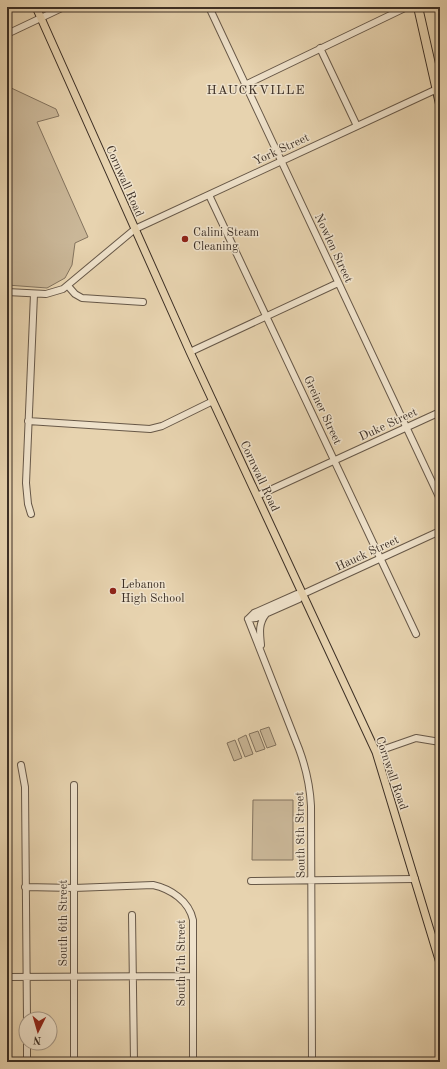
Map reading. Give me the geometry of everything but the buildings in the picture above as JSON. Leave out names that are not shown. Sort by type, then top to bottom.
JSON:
[{"type":"highway","points":[[418,7],[440,104]]},
{"type":"main road","name":"Cornwall Road","points":[[36,7],[190,352],[376,752],[440,963]]},
{"type":"street","points":[[7,34],[64,7]]},
{"type":"street","name":"Nowlen Street","points":[[209,7],[440,499]]},
{"type":"street","points":[[245,85],[407,7]]},
{"type":"street","points":[[320,48],[357,126]]},
{"type":"street","name":"York Street","points":[[7,292],[34,294],[52,293],[68,286],[135,229],[437,89]]},
{"type":"street","name":"Greiner Street","points":[[209,195],[416,634]]},
{"type":"street","points":[[190,352],[338,283]]},
{"type":"street","points":[[68,286],[82,298],[143,302]]},
{"type":"street","points":[[31,514],[28,504],[26,483],[34,294]]},
{"type":"street","points":[[28,421],[150,429],[162,426],[213,401]]},
{"type":"street","name":"Duke Street","points":[[257,496],[440,412]]},
{"type":"street","name":"Hauck Street","points":[[248,618],[254,613],[297,594],[303,594],[440,531]]},
{"type":"street","name":"Hauck Street","points":[[248,618],[256,618],[266,614],[299,599],[303,594]]},
{"type":"street","points":[[261,651],[260,626],[262,618],[266,614]]},
{"type":"street","name":"South 8th Street","points":[[248,618],[299,749],[308,777],[311,806],[312,1062]]},
{"type":"street","points":[[376,752],[416,738],[440,742]]},
{"type":"street","points":[[21,765],[25,787],[27,1011]]},
{"type":"street","name":"South 6th Street","points":[[74,785],[74,1062]]},
{"type":"street","points":[[251,881],[415,879]]},
{"type":"street","name":"South 7th Street","points":[[74,888],[153,885],[164,888],[177,896],[192,913],[193,1062]]},
{"type":"street","points":[[25,887],[74,888]]},
{"type":"street","points":[[132,915],[134,1062]]},
{"type":"street","points":[[7,977],[192,976]]},
{"type":"street","points":[[27,1051],[27,1062]]},
{"type":"shaded area","points":[[7,86],[56,109],[59,116],[37,122],[88,237],[75,243],[72,265],[65,278],[47,288],[7,285]]},
{"type":"shaded area","points":[[269,727],[276,745],[267,748],[260,730]]},
{"type":"shaded area","points":[[258,731],[265,749],[256,752],[249,734]]},
{"type":"shaded area","points":[[246,735],[253,754],[245,757],[238,739]]},
{"type":"shaded area","points":[[235,740],[242,758],[234,761],[227,743]]},
{"type":"shaded area","points":[[253,800],[293,800],[293,860],[252,860]]},
{"type":"place","name":"Calini Steam Cleaning","points":[[185,239]]},
{"type":"place","name":"Lebanon High School","points":[[113,591]]},
{"type":"district","name":"HAUCKVILLE","points":[[256,89]]}]
